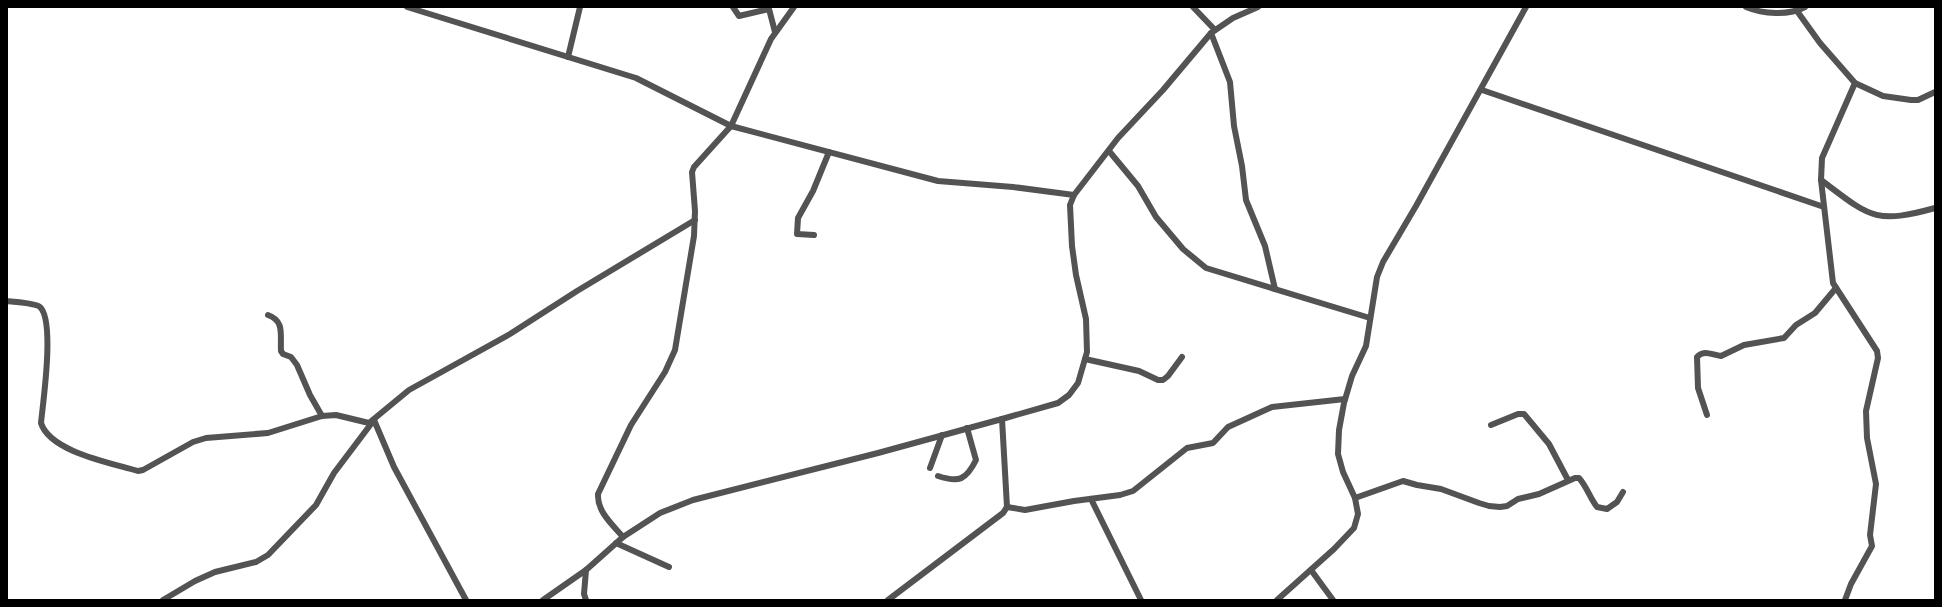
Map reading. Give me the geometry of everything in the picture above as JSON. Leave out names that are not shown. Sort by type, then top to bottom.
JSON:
[{"type":"street","points":[[407,7],[636,78],[731,126],[938,181],[1013,187],[1074,195]]},
{"type":"street","points":[[568,57],[580,7]]},
{"type":"street","points":[[733,7],[739,16],[769,9],[775,32]]},
{"type":"street","points":[[623,537],[603,513],[598,500],[598,494],[631,425],[665,372],[675,350],[694,236],[695,220],[692,172],[694,167],[731,126],[775,32],[794,7]]},
{"type":"street","points":[[1192,7],[1213,32],[1230,82],[1234,126],[1242,166],[1246,200],[1265,246],[1275,289]]},
{"type":"street","points":[[543,600],[586,570],[623,537],[660,514],[693,500],[1002,419],[1058,402],[1069,395],[1078,383],[1087,352],[1086,319],[1076,275],[1070,218],[1070,205],[1074,195],[1118,138],[1163,90],[1213,32],[1233,18],[1258,7]]},
{"type":"street","points":[[1277,600],[1311,570],[1354,528],[1358,514],[1355,498],[1343,472],[1338,454],[1339,430],[1352,376],[1366,346],[1377,277],[1383,262],[1482,90],[1526,7]]},
{"type":"street","points":[[1746,7],[1778,13],[1797,11],[1804,7]]},
{"type":"street","points":[[1797,11],[1820,43],[1855,83],[1883,96],[1911,100],[1918,100],[1935,92]]},
{"type":"street","points":[[1844,600],[1872,546],[1870,534],[1876,484],[1867,438],[1866,411],[1878,358],[1877,351],[1836,288],[1832,277],[1820,180],[1822,158],[1855,83]]},
{"type":"street","points":[[1482,90],[1824,207]]},
{"type":"street","points":[[1109,151],[1138,186],[1156,217],[1183,249],[1206,268],[1370,318]]},
{"type":"street","points":[[814,235],[797,234],[798,218],[813,191],[829,152]]},
{"type":"street","points":[[1820,180],[1860,210],[1875,216],[1896,217],[1935,208]]},
{"type":"street","points":[[163,600],[195,581],[215,572],[256,562],[268,555],[316,505],[334,473],[374,420],[409,390],[510,334],[577,291],[695,220]]},
{"type":"street","points":[[1707,415],[1698,388],[1697,357],[1700,353],[1707,352],[1721,356],[1744,345],[1784,338],[1796,325],[1815,313],[1836,288]]},
{"type":"street","points":[[7,301],[37,305],[43,311],[48,336],[48,350],[41,423],[46,432],[72,451],[138,470],[143,470],[200,439],[268,433],[322,416],[336,415],[364,423],[374,420]]},
{"type":"street","points":[[268,315],[276,318],[278,321],[280,326],[281,351],[283,354],[291,357],[297,365],[310,395],[322,416]]},
{"type":"street","points":[[1085,359],[1139,371],[1158,380],[1163,380],[1168,376],[1182,357]]},
{"type":"street","points":[[1007,507],[1025,510],[1120,495],[1133,491],[1187,448],[1213,443],[1228,427],[1272,407],[1345,400]]},
{"type":"street","points":[[1491,425],[1518,414],[1524,414],[1549,444],[1568,480]]},
{"type":"street","points":[[888,600],[1003,513],[1007,507],[1002,419]]},
{"type":"street","points":[[374,420],[394,467],[466,600]]},
{"type":"street","points":[[938,476],[952,481],[961,479],[970,472],[976,460],[966,428]]},
{"type":"street","points":[[930,468],[942,435]]},
{"type":"street","points":[[1355,498],[1398,482],[1408,482],[1417,486],[1441,489],[1489,506],[1500,507],[1507,506],[1518,499],[1539,494],[1568,480],[1579,478],[1590,498],[1597,507],[1607,508],[1617,502],[1623,492]]},
{"type":"street","points":[[1091,499],[1141,600]]},
{"type":"street","points":[[616,543],[669,567]]},
{"type":"street","points":[[586,570],[584,594],[586,600]]},
{"type":"street","points":[[1311,570],[1333,600]]}]
